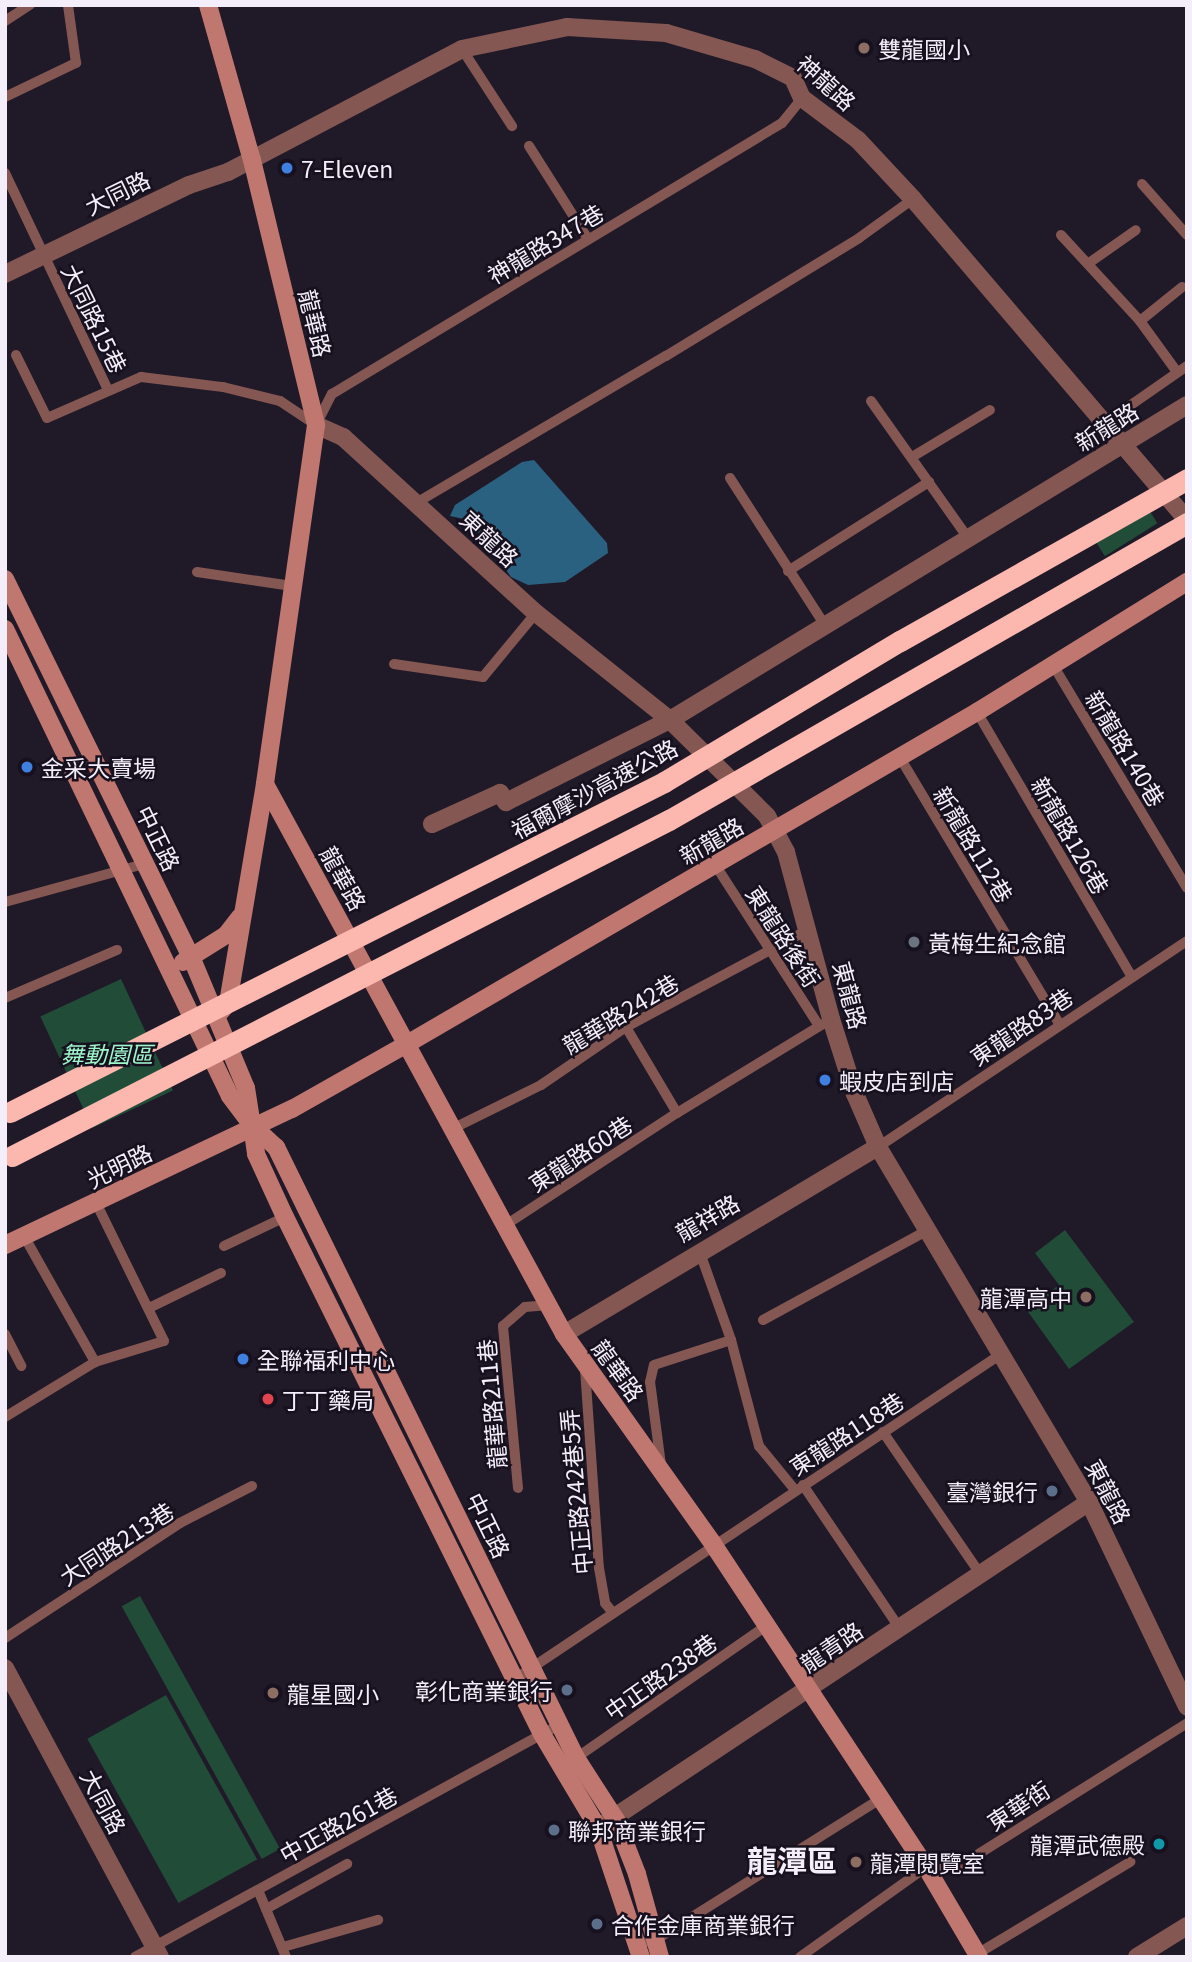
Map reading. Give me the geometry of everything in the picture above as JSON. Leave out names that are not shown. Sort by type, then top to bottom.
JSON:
[{"type":"highway","name":"福爾摩沙高速公路","points":[[10,1112],[664,782],[900,641],[1187,479]]},
{"type":"highway","points":[[12,1156],[669,820],[1187,521]]},
{"type":"street","name":"龍華路","points":[[208,5],[252,160],[316,425],[265,784],[240,917],[228,1003],[217,1017]]},
{"type":"street","name":"神龍路","points":[[252,160],[462,49],[567,27],[666,33],[755,59],[793,78],[802,99],[858,140],[913,199],[1187,521]]},
{"type":"street","name":"大同路","points":[[5,274],[252,160]]},
{"type":"street","name":"新龍路","points":[[432,824],[500,793],[506,802],[670,720],[1187,405]]},
{"type":"street","name":"東龍路","points":[[316,425],[343,437],[536,613],[670,720],[767,816],[786,852],[808,930],[825,1023],[878,1147],[1089,1502],[1187,1707]]},
{"type":"street","name":"中正路","points":[[5,579],[192,959],[246,1088],[256,1154],[285,1217],[542,1734],[598,1828],[640,1950]]},
{"type":"street","name":"新龍路","points":[[252,1125],[292,1109],[716,866],[977,712],[1187,582]]},
{"type":"street","name":"中正路","points":[[5,629],[171,967],[230,1096],[252,1125],[276,1147],[576,1758],[616,1820],[660,1957]]},
{"type":"street","name":"龍華路","points":[[265,784],[546,1305],[585,1365],[713,1545],[879,1800],[926,1867],[978,1955]]},
{"type":"street","points":[[171,967],[192,959],[226,934],[240,917]]},
{"type":"street","points":[[198,1027],[217,1017]]},
{"type":"street","name":"光明路","points":[[5,1245],[252,1125]]},
{"type":"street","name":"龍祥路","points":[[564,1334],[698,1250],[878,1147]]},
{"type":"street","points":[[328,1303],[349,1295]]},
{"type":"street","name":"龍青路","points":[[598,1828],[616,1820],[1089,1502]]},
{"type":"street","name":"大同路","points":[[5,1668],[157,1951]]},
{"type":"street","points":[[1137,1957],[1187,1926]]},
{"type":"lane","points":[[5,21],[30,5]]},
{"type":"lane","points":[[5,97],[76,63],[68,5]]},
{"type":"lane","points":[[462,49],[512,126]]},
{"type":"lane","name":"神龍路347巷","points":[[316,425],[332,394],[782,122],[802,99]]},
{"type":"lane","points":[[529,146],[588,239]]},
{"type":"lane","name":"大同路15巷","points":[[5,173],[108,390],[141,377],[223,387],[280,401],[316,425]]},
{"type":"lane","points":[[1142,184],[1187,235]]},
{"type":"lane","points":[[416,503],[666,356],[859,237],[913,199]]},
{"type":"lane","points":[[1089,263],[1136,230]]},
{"type":"lane","points":[[1061,235],[1140,320],[1177,372]]},
{"type":"lane","points":[[1140,320],[1182,287]]},
{"type":"lane","points":[[16,355],[47,418],[108,390]]},
{"type":"lane","points":[[1105,423],[1187,366]]},
{"type":"lane","points":[[871,401],[968,538]]},
{"type":"lane","points":[[912,457],[990,410]]},
{"type":"lane","points":[[730,478],[824,624]]},
{"type":"lane","points":[[788,571],[929,482]]},
{"type":"lane","points":[[197,572],[292,586]]},
{"type":"lane","points":[[394,664],[484,677],[536,613]]},
{"type":"lane","name":"新龍路140巷","points":[[1053,665],[1187,888]]},
{"type":"lane","name":"新龍路126巷","points":[[977,712],[1132,977]]},
{"type":"lane","name":"新龍路112巷","points":[[899,756],[1059,1023]]},
{"type":"lane","points":[[5,902],[144,864]]},
{"type":"lane","name":"東龍路後街","points":[[716,866],[769,950],[825,1023]]},
{"type":"lane","name":"龍華路242巷","points":[[452,1129],[541,1085],[626,1027],[808,930]]},
{"type":"lane","name":"東龍路83巷","points":[[878,1147],[1059,1023],[1187,941]]},
{"type":"lane","points":[[5,998],[117,950]]},
{"type":"lane","name":"東龍路60巷","points":[[504,1226],[677,1113],[825,1023]]},
{"type":"lane","points":[[626,1027],[677,1113]]},
{"type":"lane","points":[[5,1417],[94,1362],[164,1341],[96,1203]]},
{"type":"lane","points":[[223,1246],[285,1217]]},
{"type":"lane","points":[[763,1320],[928,1230]]},
{"type":"lane","points":[[24,1236],[94,1362]]},
{"type":"lane","points":[[698,1250],[731,1340],[760,1446],[799,1487],[900,1629]]},
{"type":"lane","points":[[149,1308],[220,1273]]},
{"type":"lane","name":"龍華路211巷","points":[[518,1488],[503,1325],[524,1307],[546,1305]]},
{"type":"lane","points":[[5,1334],[21,1366]]},
{"type":"lane","points":[[662,1470],[650,1382],[654,1365],[731,1340]]},
{"type":"lane","name":"東龍路118巷","points":[[515,1679],[1001,1354]]},
{"type":"lane","name":"中正路242巷5弄","points":[[585,1365],[599,1568],[605,1603],[614,1613]]},
{"type":"lane","points":[[883,1432],[981,1575]]},
{"type":"lane","name":"大同路213巷","points":[[5,1637],[180,1523],[252,1486]]},
{"type":"lane","name":"中正路238巷","points":[[576,1758],[766,1626]]},
{"type":"lane","name":"東華街","points":[[926,1867],[961,1866],[1187,1723]]},
{"type":"lane","name":"中正路261巷","points":[[135,1957],[157,1951],[258,1890],[560,1724]]},
{"type":"lane","points":[[640,1950],[879,1800]]},
{"type":"lane","points":[[978,1955],[1129,1863]]},
{"type":"lane","points":[[266,1909],[347,1864]]},
{"type":"lane","points":[[800,1957],[926,1867]]},
{"type":"lane","points":[[258,1890],[284,1952],[378,1920]]},
{"type":"green space","points":[[1141,497],[1157,523],[1105,556],[1088,530]]},
{"type":"green space","name":"舞動園區","points":[[121,979],[173,1090],[92,1128],[40,1017]]},
{"type":"green space","points":[[1065,1230],[1134,1322],[1069,1369],[1026,1309],[1059,1285],[1035,1253]]},
{"type":"green space","points":[[140,1596],[280,1849],[262,1859],[122,1606]]},
{"type":"green space","points":[[166,1695],[257,1859],[178,1903],[87,1739]]},
{"type":"water","points":[[534,460],[607,543],[608,553],[565,582],[528,585],[511,577],[481,534],[470,530],[464,519],[450,516],[455,505],[522,462]]},
{"type":"place","name":"雙龍國小","points":[[864,48]]},
{"type":"place","name":"7-Eleven","points":[[287,168]]},
{"type":"place","name":"金采大賣場","points":[[27,767]]},
{"type":"place","name":"黃梅生紀念館","points":[[914,942]]},
{"type":"place","name":"蝦皮店到店","points":[[825,1080]]},
{"type":"place","name":"龍潭高中","points":[[1086,1297]]},
{"type":"place","name":"全聯福利中心","points":[[243,1359]]},
{"type":"place","name":"丁丁藥局","points":[[268,1399]]},
{"type":"place","name":"臺灣銀行","points":[[1052,1491]]},
{"type":"place","name":"彰化商業銀行","points":[[567,1690]]},
{"type":"place","name":"龍星國小","points":[[273,1693]]},
{"type":"place","name":"聯邦商業銀行","points":[[554,1830]]},
{"type":"place","name":"龍潭武德殿","points":[[1159,1844]]},
{"type":"place","name":"龍潭閱覽室","points":[[856,1862]]},
{"type":"place","name":"合作金庫商業銀行","points":[[597,1924]]},
{"type":"district","name":"龍潭區","points":[[792,1859]]}]
